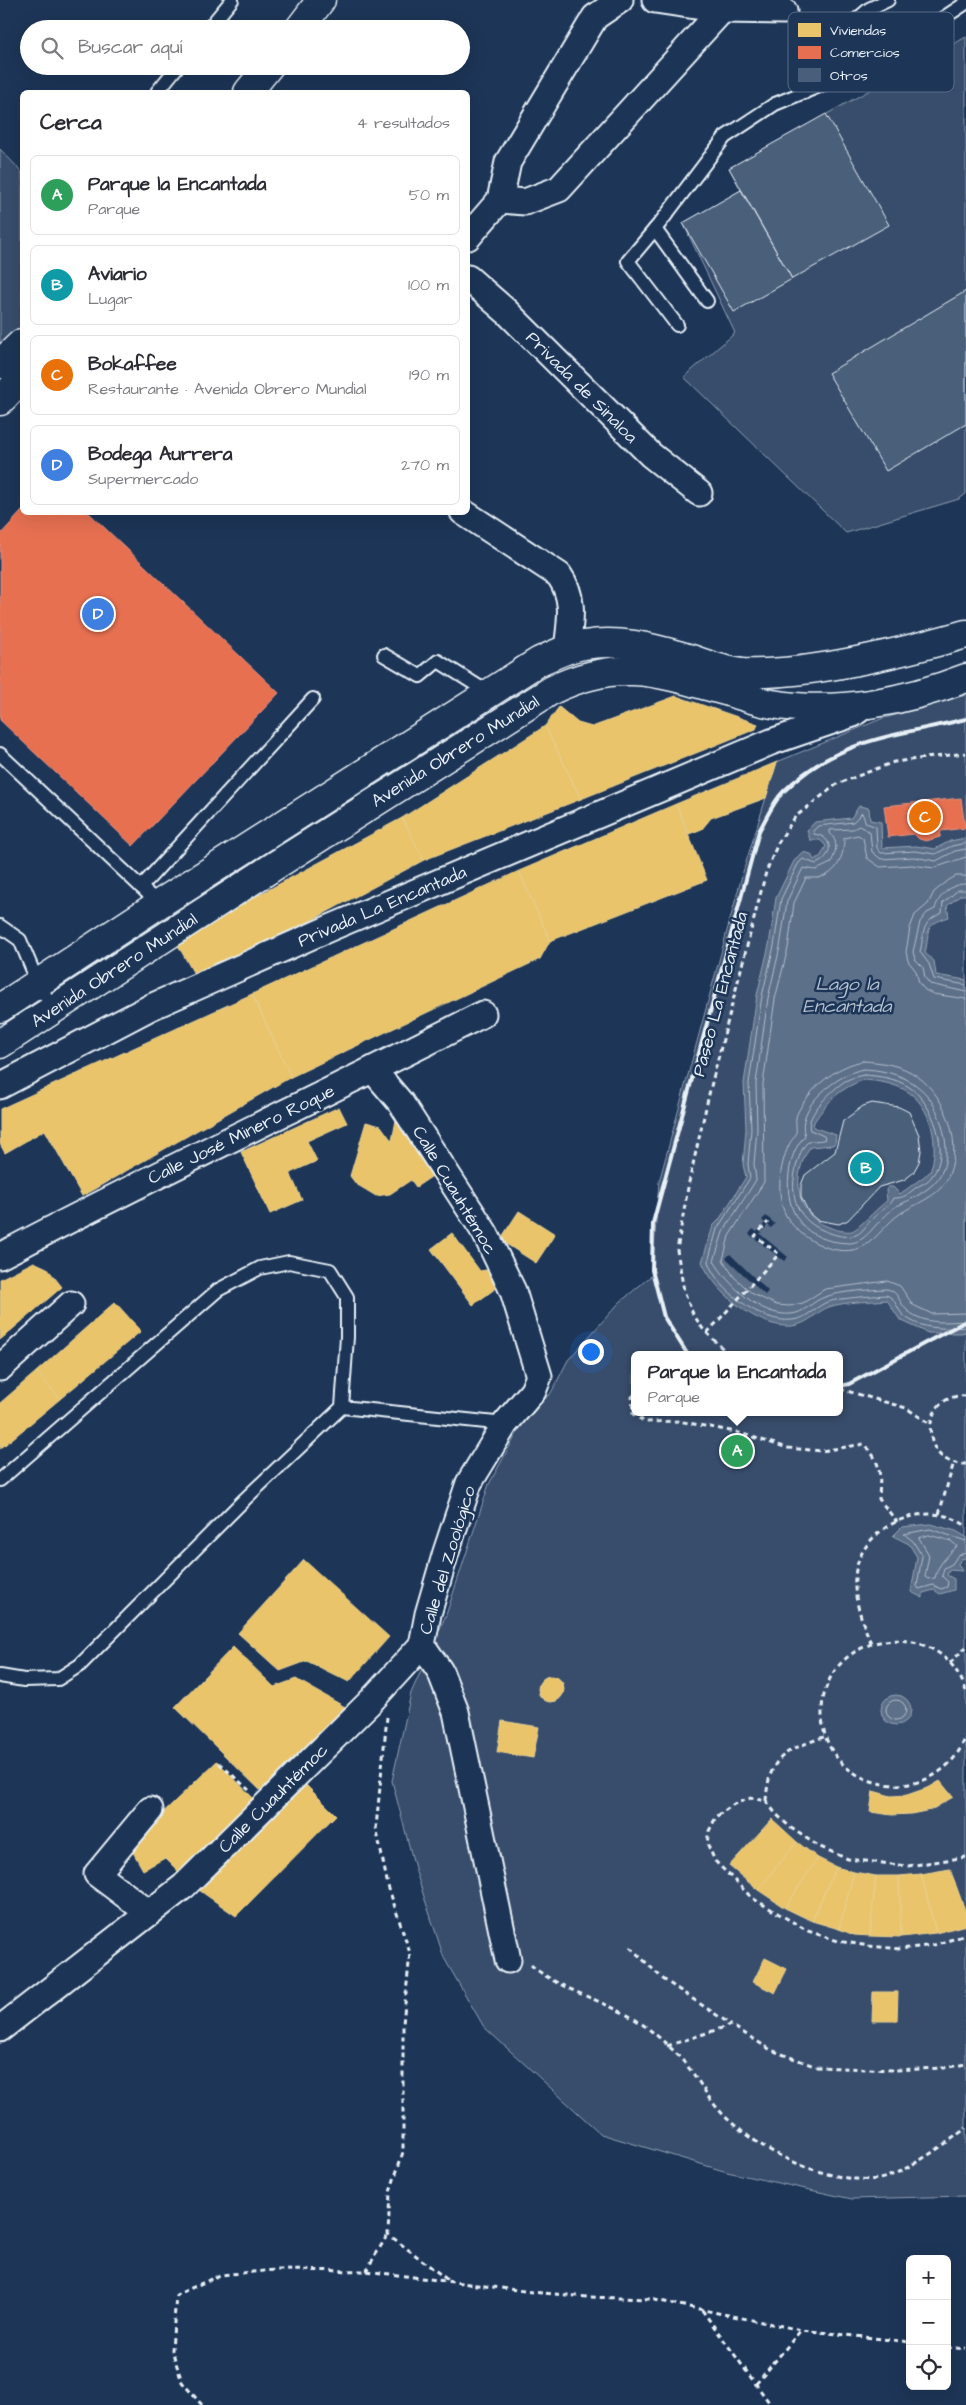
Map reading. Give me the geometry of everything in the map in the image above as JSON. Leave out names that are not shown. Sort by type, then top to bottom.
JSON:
[{"type":"main road","points":[[285,20],[300,0]]},
{"type":"main road","points":[[306,20],[321,0]]},
{"type":"main road","points":[[232,90],[243,75]]},
{"type":"main road","points":[[250,90],[262,75]]},
{"type":"main road","points":[[0,364],[20,345]]},
{"type":"main road","points":[[0,400],[20,380]]},
{"type":"main road","name":"Avenida Obrero Mundial","points":[[0,1008],[38,983],[150,895],[538,662],[567,650],[584,645],[613,642],[682,656],[723,670],[741,673],[775,673],[845,662],[966,634]]},
{"type":"main road","name":"Avenida Obrero Mundial","points":[[0,1044],[276,865],[552,690],[576,678],[621,670],[646,671],[770,704],[828,707],[868,704],[939,688],[966,678]]},
{"type":"street","points":[[470,235],[500,200],[508,162],[595,17],[620,0]]},
{"type":"street","points":[[655,0],[722,10],[784,11]]},
{"type":"street","points":[[500,200],[525,202],[559,189],[722,10]]},
{"type":"street","name":"Privada de Sinaloa","points":[[470,280],[507,312],[651,455],[698,493]]},
{"type":"street","points":[[467,515],[559,575],[568,588],[571,612],[567,650]]},
{"type":"street","points":[[770,704],[783,716],[784,724],[771,742]]},
{"type":"street","name":"Privada La Encantada","points":[[0,1086],[151,1007],[339,924],[771,742],[853,714],[868,704]]},
{"type":"street","name":"Calle José Minero Roque","points":[[0,1256],[115,1195],[373,1070],[482,1014]]},
{"type":"street","name":"Calle Cuauhtémoc","points":[[373,1070],[401,1103],[485,1233],[513,1291],[539,1376]]},
{"type":"street","points":[[0,1368],[71,1304]]},
{"type":"street","name":"Calle del Zoológico","points":[[518,1961],[456,1712],[440,1671],[422,1645],[428,1614],[469,1483],[505,1424],[533,1392],[539,1376]]},
{"type":"street","name":"Calle Cuauhtémoc","points":[[0,2029],[184,1886],[266,1806],[422,1645]]},
{"type":"street","points":[[149,1913],[97,1874],[150,1810]]},
{"type":"lane","points":[[215,20],[232,0]]},
{"type":"lane","points":[[866,12],[888,0]]},
{"type":"lane","points":[[952,12],[966,3]]},
{"type":"lane","points":[[159,90],[171,75]]},
{"type":"lane","points":[[677,325],[628,261],[655,229],[725,137],[775,104],[804,93]]},
{"type":"lane","points":[[655,229],[707,301]]},
{"type":"lane","points":[[384,655],[420,676],[438,661],[488,693]]},
{"type":"lane","points":[[0,754],[150,895],[312,699]]},
{"type":"lane","points":[[0,926],[20,940],[38,983],[54,1010]]},
{"type":"lane","points":[[0,1480],[218,1290],[260,1268],[289,1262],[330,1270],[347,1297],[347,1337],[342,1407],[224,1520],[80,1665],[58,1679],[24,1680],[0,1676]]},
{"type":"lane","points":[[342,1407],[505,1424]]},
{"type":"path","name":"Paseo La Encantada","points":[[725,1351],[707,1333],[693,1314],[684,1291],[677,1250],[689,1182],[710,1090],[766,872],[778,843],[795,817],[838,784],[894,762],[965,753]]},
{"type":"path","points":[[707,1333],[779,1254],[755,1236],[768,1222]]},
{"type":"path","points":[[843,1390],[906,1408],[930,1424]]},
{"type":"path","points":[[966,1396],[950,1399],[945,1402],[934,1414],[930,1424],[930,1435],[940,1454],[954,1462],[966,1464]]},
{"type":"path","points":[[636,1416],[644,1422],[686,1423],[736,1432],[788,1448],[822,1451],[864,1444],[876,1458],[882,1478],[879,1500],[897,1522]]},
{"type":"path","points":[[939,1514],[954,1462]]},
{"type":"path","points":[[871,1644],[859,1614],[856,1587],[858,1562],[870,1542],[890,1525],[917,1514],[939,1514],[966,1526]]},
{"type":"path","points":[[966,1691],[950,1663],[935,1651],[920,1643],[887,1640],[855,1651],[842,1663],[832,1677],[825,1693],[822,1711],[826,1736],[839,1760],[852,1772],[867,1780],[885,1785],[902,1786],[920,1782],[941,1770],[958,1752],[966,1736]]},
{"type":"path","points":[[950,1663],[966,1647]]},
{"type":"path","points":[[366,2271],[388,2234],[390,2192],[403,2152],[403,2024],[410,1953],[388,1886],[376,1827],[392,1677]]},
{"type":"path","points":[[826,1736],[799,1746],[780,1756],[767,1781],[766,1801],[791,1828],[818,1846],[848,1859],[908,1866],[966,1857]]},
{"type":"path","points":[[219,1763],[266,1806]]},
{"type":"path","points":[[766,1801],[751,1798],[734,1804],[716,1817],[708,1831],[707,1843],[715,1861],[752,1898],[808,1931],[838,1941],[901,1949],[934,1945],[966,1935]]},
{"type":"path","points":[[630,1948],[663,1979],[731,2025],[771,2050],[817,2067],[894,2070],[943,2068],[966,2064]]},
{"type":"path","points":[[518,1961],[605,2004],[649,2029],[687,2065],[719,2111],[756,2142],[788,2161],[832,2175],[879,2179],[924,2159],[966,2128]]},
{"type":"path","points":[[667,2046],[731,2025]]},
{"type":"path","points":[[388,2234],[450,2281]]},
{"type":"path","points":[[202,2405],[182,2382],[172,2350],[176,2295],[220,2276],[275,2270],[366,2271],[588,2297],[650,2299],[801,2330],[906,2342]]},
{"type":"path","points":[[701,2309],[770,2405]]},
{"type":"path","points":[[756,2384],[801,2330]]},
{"type":"path","points":[[951,2347],[966,2349]]},
{"type":"shaded area","points":[[966,37],[966,494],[959,499],[846,533],[684,377],[735,333],[683,223],[741,190],[729,168],[866,92],[954,92],[954,44]]},
{"type":"shaded area","points":[[0,149],[20,170],[20,330],[0,346]]},
{"type":"shaded area","points":[[966,695],[966,2196],[852,2199],[727,2172],[601,2134],[484,2027],[444,1958],[416,1872],[392,1781],[411,1693],[446,1615],[489,1484],[526,1417],[551,1393],[568,1360],[619,1303],[652,1275],[659,1182],[743,872],[777,762],[881,719]]},
{"type":"water","name":"Lago la Encantada","points":[[859,806],[869,808],[870,820],[881,822],[882,848],[916,846],[935,849],[950,841],[966,838],[966,895],[961,895],[947,906],[949,917],[931,926],[925,953],[934,961],[936,975],[966,980],[966,1332],[928,1333],[900,1320],[887,1300],[836,1305],[825,1309],[798,1325],[779,1325],[752,1315],[739,1306],[717,1285],[702,1262],[713,1226],[719,1220],[746,1177],[743,1165],[746,1129],[744,1083],[757,995],[769,945],[776,898],[794,861],[802,852],[811,854],[814,860],[821,856],[826,846],[820,840],[810,840],[807,830],[815,822],[851,818]],"holes":[[[864,1080],[885,1083],[905,1090],[922,1105],[934,1139],[933,1162],[930,1172],[900,1194],[893,1187],[888,1187],[886,1190],[887,1201],[855,1229],[852,1231],[840,1230],[818,1222],[809,1214],[803,1204],[800,1193],[800,1170],[810,1147],[833,1145],[835,1143],[836,1135],[815,1128],[813,1126],[814,1122],[835,1096],[848,1087]]]},
{"type":"water","points":[[930,1524],[956,1531],[966,1537],[966,1558],[961,1559],[958,1564],[962,1571],[949,1570],[947,1575],[954,1579],[954,1590],[940,1594],[934,1590],[923,1593],[923,1598],[911,1592],[917,1557],[909,1544],[893,1536],[902,1527]]},
{"type":"water","points":[[896,1695],[907,1699],[911,1710],[907,1721],[896,1725],[885,1721],[881,1710],[885,1699]]},
{"type":"pier","points":[[766,1216],[775,1224],[771,1228],[768,1225],[760,1234],[788,1257],[784,1261],[749,1234],[753,1229],[757,1232],[765,1223],[762,1220]]},
{"type":"pier","points":[[730,1254],[768,1291],[765,1295],[726,1258]]},
{"type":"building: Viviendas","points":[[676,696],[758,724],[756,729],[581,799],[545,726],[559,707],[578,723],[592,727]]},
{"type":"building: Viviendas","points":[[545,726],[581,799],[424,860],[402,818]]},
{"type":"building: Viviendas","points":[[777,762],[766,798],[711,818],[702,829],[689,834],[676,804]]},
{"type":"building: Viviendas","points":[[676,804],[707,880],[550,941],[519,871]]},
{"type":"building: Viviendas","points":[[402,818],[424,860],[198,981],[175,940]]},
{"type":"building: Viviendas","points":[[519,871],[550,941],[540,959],[291,1077],[252,994]]},
{"type":"building: Viviendas","points":[[252,994],[291,1077],[82,1196],[45,1130],[5,1153],[0,1144],[0,1109]]},
{"type":"building: Viviendas","points":[[339,1107],[347,1123],[307,1141],[317,1161],[290,1173],[302,1200],[270,1214],[241,1152]]},
{"type":"building: Viviendas","points":[[397,1115],[437,1173],[416,1187],[411,1180],[390,1194],[376,1196],[356,1184],[350,1176],[366,1122],[381,1126],[392,1141]]},
{"type":"building: Viviendas","points":[[519,1211],[555,1234],[536,1263],[500,1240]]},
{"type":"building: Viviendas","points":[[452,1233],[480,1271],[498,1268],[507,1280],[473,1305],[431,1249]]},
{"type":"building: Viviendas","points":[[34,1262],[47,1268],[62,1287],[0,1340],[0,1279]]},
{"type":"building: Viviendas","points":[[115,1302],[141,1331],[60,1399],[36,1372]]},
{"type":"building: Viviendas","points":[[36,1372],[60,1399],[0,1449],[0,1403]]},
{"type":"building: Viviendas","points":[[304,1560],[389,1637],[349,1682],[307,1661],[280,1671],[238,1633]]},
{"type":"building: Viviendas","points":[[233,1647],[274,1687],[296,1679],[345,1707],[262,1792],[175,1707]]},
{"type":"building: Viviendas","points":[[551,1676],[560,1680],[564,1689],[560,1698],[551,1702],[542,1698],[538,1689],[542,1680]]},
{"type":"building: Viviendas","points":[[502,1721],[539,1727],[533,1758],[497,1752]]},
{"type":"building: Viviendas","points":[[217,1761],[257,1802],[181,1874],[165,1858],[143,1870],[129,1845]]},
{"type":"building: Viviendas","points":[[940,1781],[953,1797],[931,1810],[892,1815],[870,1812],[873,1791],[891,1796],[907,1795],[930,1787]]},
{"type":"building: Viviendas","points":[[303,1782],[336,1815],[236,1916],[196,1888]]},
{"type":"building: Viviendas","points":[[772,1819],[797,1842],[758,1890],[729,1866]]},
{"type":"building: Viviendas","points":[[797,1842],[818,1858],[785,1908],[758,1890]]},
{"type":"building: Viviendas","points":[[818,1858],[836,1867],[812,1921],[785,1908]]},
{"type":"building: Viviendas","points":[[836,1867],[854,1872],[839,1929],[812,1921]]},
{"type":"building: Viviendas","points":[[950,1869],[966,1913],[966,1925],[936,1933],[921,1874]]},
{"type":"building: Viviendas","points":[[854,1872],[876,1876],[870,1936],[854,1935],[839,1929]]},
{"type":"building: Viviendas","points":[[921,1874],[936,1933],[901,1937],[899,1876]]},
{"type":"building: Viviendas","points":[[876,1876],[899,1876],[901,1937],[870,1936]]},
{"type":"building: Viviendas","points":[[765,1958],[787,1969],[775,1993],[753,1982]]},
{"type":"building: Viviendas","points":[[873,1992],[898,1992],[897,2021],[872,2021]]},
{"type":"building: Comercios","points":[[20,513],[20,515],[91,515],[279,693],[133,846],[0,720],[0,535]]},
{"type":"building: Comercios","points":[[961,798],[965,828],[941,831],[940,837],[926,841],[919,839],[914,834],[888,837],[884,806]]},
{"type":"building: Otros","points":[[826,114],[889,225],[792,279],[729,168]]},
{"type":"building: Otros","points":[[741,190],[792,279],[734,312],[683,223]]},
{"type":"building: Otros","points":[[966,291],[966,424],[886,471],[828,373]]},
{"type":"building: Otros","points":[[872,1103],[899,1107],[909,1112],[919,1135],[921,1151],[919,1162],[913,1173],[904,1180],[879,1187],[848,1220],[839,1224],[817,1220],[809,1213],[801,1197],[801,1185],[805,1175],[835,1152],[843,1121],[863,1106]]},
{"type":"railway","points":[[685,1351],[664,1317],[652,1270],[653,1223],[759,831],[779,796],[804,774],[825,760],[846,750],[892,735],[966,719]]},
{"type":"railway","points":[[843,1385],[849,1384],[966,1321]]},
{"type":"place","name":"Bodega Aurrera","points":[[98,614]]},
{"type":"place","name":"Bokaffee","points":[[925,817]]},
{"type":"place","name":"Aviario","points":[[866,1168]]},
{"type":"place","name":"Parque la Encantada","points":[[737,1451]]}]
